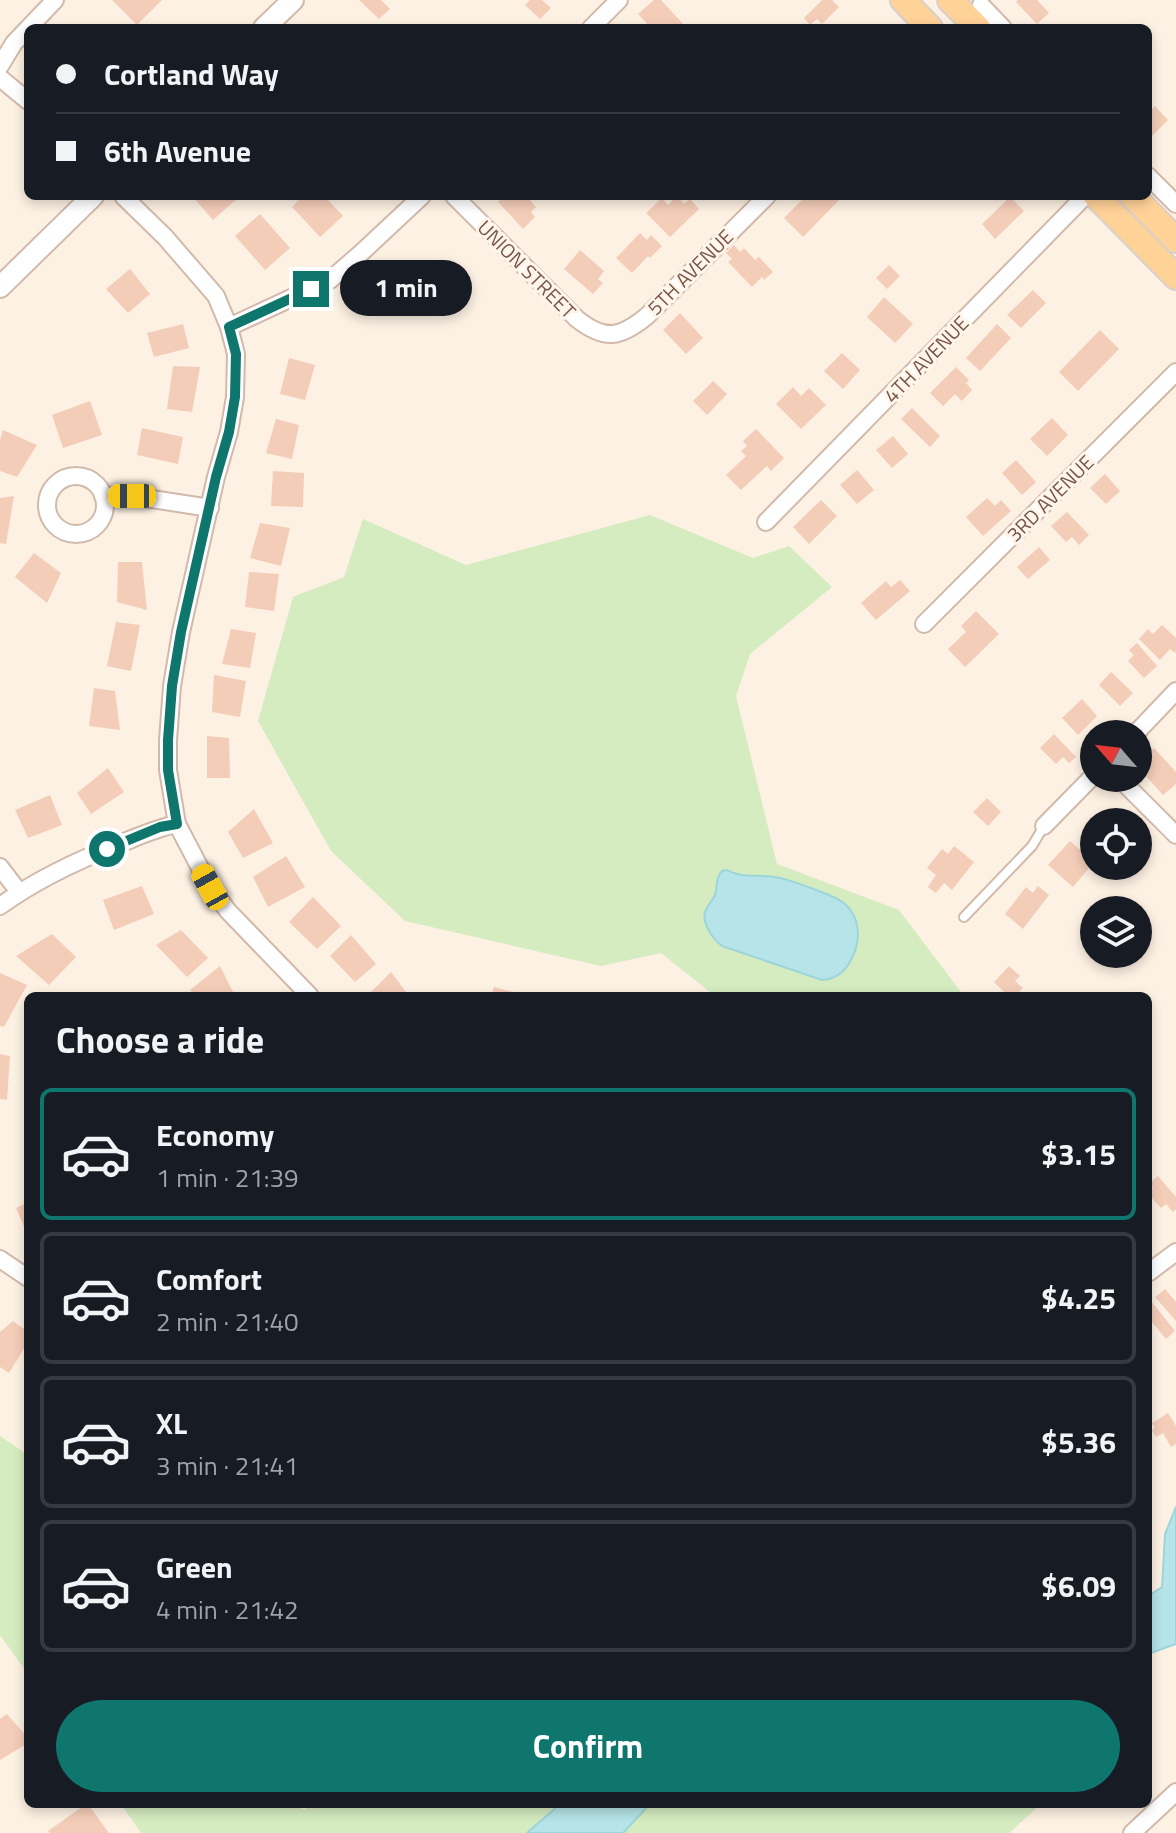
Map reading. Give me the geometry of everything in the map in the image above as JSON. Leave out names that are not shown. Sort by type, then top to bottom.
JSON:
[{"type":"main road","points":[[903,0],[926,24]]},
{"type":"main road","points":[[1100,200],[1176,277]]},
{"type":"main road","points":[[1137,200],[1176,240]]},
{"type":"street","points":[[268,24],[293,0]]},
{"type":"street","points":[[595,24],[619,0]]},
{"type":"street","points":[[29,24],[44,4]]},
{"type":"street","points":[[972,10],[996,24]]},
{"type":"street","points":[[0,66],[24,30]]},
{"type":"street","points":[[0,78],[24,98]]},
{"type":"street","points":[[1152,180],[1176,204]]},
{"type":"street","points":[[0,287],[89,200]]},
{"type":"street","points":[[127,200],[165,237],[216,296],[236,354],[235,397],[229,432],[181,632],[172,686],[168,770],[177,824],[210,887],[228,911],[306,992]]},
{"type":"street","points":[[229,327],[330,280],[418,200]]},
{"type":"street","name":"UNION STREET","points":[[458,200],[577,319],[591,330],[605,334]]},
{"type":"street","name":"5TH AVENUE","points":[[605,334],[626,331],[647,316],[763,200]]},
{"type":"street","name":"4TH AVENUE","points":[[766,522],[1081,200]]},
{"type":"street","name":"3RD AVENUE","points":[[924,624],[1176,372]]},
{"type":"street","points":[[103,496],[132,496],[210,508]]},
{"type":"street","points":[[1148,720],[1176,691]]},
{"type":"street","points":[[1044,826],[1080,789]]},
{"type":"street","points":[[1133,792],[1176,835]]},
{"type":"street","points":[[0,906],[19,892],[80,859],[160,827],[177,824]]},
{"type":"street","points":[[0,867],[19,892]]},
{"type":"street","points":[[1152,1270],[1176,1252]]},
{"type":"street","points":[[0,1259],[24,1275]]},
{"type":"street","points":[[1132,1833],[1176,1792]]},
{"type":"lane","points":[[964,917],[1032,846],[1044,826]]},
{"type":"green space","points":[[650,515],[753,558],[789,546],[832,587],[750,654],[736,696],[777,864],[899,910],[961,992],[710,992],[661,953],[601,966],[405,921],[331,851],[258,721],[293,597],[344,577],[363,519],[466,565]]},
{"type":"green space","points":[[0,1436],[24,1452],[24,1668],[0,1635]]},
{"type":"green space","points":[[124,1808],[555,1808],[527,1833],[141,1833]]},
{"type":"green space","points":[[646,1808],[1037,1808],[1009,1833],[623,1833]]},
{"type":"water","points":[[727,870],[784,879],[845,904],[854,916],[858,930],[854,953],[846,968],[836,976],[822,980],[722,946],[709,931],[704,917],[715,895],[718,877]]},
{"type":"water","points":[[1176,1507],[1176,1644],[1152,1653],[1152,1593],[1162,1587],[1165,1534]]},
{"type":"water","points":[[555,1808],[646,1808],[623,1833],[527,1833]]},
{"type":"building","points":[[112,0],[162,0],[138,24]]},
{"type":"building","points":[[359,0],[381,0],[390,9],[379,19]]},
{"type":"building","points":[[530,0],[542,0],[551,8],[540,19],[525,5]]},
{"type":"building","points":[[654,0],[661,0],[683,24],[647,24],[638,14]]},
{"type":"building","points":[[822,0],[832,0],[839,7],[822,24],[817,19],[809,24],[804,18]]},
{"type":"building","points":[[1037,0],[1049,13],[1037,24],[1016,2]]},
{"type":"building","points":[[1155,106],[1168,120],[1152,136],[1152,109]]},
{"type":"building","points":[[196,200],[236,200],[213,220]]},
{"type":"building","points":[[299,200],[328,200],[343,216],[320,237],[292,207]]},
{"type":"building","points":[[530,200],[536,207],[531,212],[535,217],[523,229],[498,202]]},
{"type":"building","points":[[660,200],[668,205],[673,200],[680,200],[684,204],[691,200],[699,209],[670,237],[646,213]]},
{"type":"building","points":[[802,200],[839,200],[803,237],[784,218]]},
{"type":"building","points":[[1007,200],[1013,200],[1024,211],[995,239],[982,224]]},
{"type":"building","points":[[260,214],[290,248],[265,270],[235,236]]},
{"type":"building","points":[[640,233],[647,240],[651,235],[662,246],[632,273],[616,258]]},
{"type":"building","points":[[734,245],[740,252],[744,248],[755,260],[759,257],[773,272],[752,287],[728,262],[732,259],[726,253]]},
{"type":"building","points":[[580,250],[604,271],[598,279],[603,283],[593,294],[564,269]]},
{"type":"building","points":[[889,265],[900,276],[887,289],[876,278]]},
{"type":"building","points":[[130,269],[150,294],[128,313],[106,289]]},
{"type":"building","points":[[1033,290],[1046,303],[1021,328],[1007,315]]},
{"type":"building","points":[[884,297],[913,324],[895,343],[867,317]]},
{"type":"building","points":[[680,313],[703,338],[686,354],[663,330]]},
{"type":"building","points":[[183,324],[189,348],[154,357],[147,333]]},
{"type":"building","points":[[997,324],[1011,338],[980,371],[966,358]]},
{"type":"building","points":[[1100,330],[1119,349],[1078,391],[1059,372]]},
{"type":"building","points":[[842,353],[860,370],[843,389],[824,371]]},
{"type":"building","points":[[289,358],[315,365],[305,400],[280,394]]},
{"type":"building","points":[[173,366],[200,367],[192,412],[167,409]]},
{"type":"building","points":[[956,367],[969,380],[966,383],[972,390],[962,401],[955,394],[943,406],[930,393]]},
{"type":"building","points":[[713,381],[727,394],[707,415],[693,401]]},
{"type":"building","points":[[793,387],[801,396],[809,388],[826,405],[801,429],[776,404]]},
{"type":"building","points":[[90,401],[102,435],[63,448],[52,415]]},
{"type":"building","points":[[912,408],[940,436],[930,447],[901,419]]},
{"type":"building","points":[[1052,418],[1068,435],[1047,456],[1030,439]]},
{"type":"building","points":[[276,419],[299,425],[292,459],[266,453]]},
{"type":"building","points":[[142,428],[183,437],[178,464],[137,455]]},
{"type":"building","points":[[756,429],[784,458],[771,471],[767,466],[741,490],[726,475],[746,456],[741,451],[747,446],[743,441]]},
{"type":"building","points":[[3,430],[37,445],[17,477],[0,471]]},
{"type":"building","points":[[893,436],[908,454],[892,468],[876,450]]},
{"type":"building","points":[[1016,460],[1036,482],[1022,495],[1002,473]]},
{"type":"building","points":[[857,470],[874,490],[857,504],[840,485]]},
{"type":"building","points":[[273,471],[304,473],[303,507],[271,506]]},
{"type":"building","points":[[1105,474],[1120,491],[1106,504],[1090,488]]},
{"type":"building","points":[[14,496],[6,544],[0,543],[0,498]]},
{"type":"building","points":[[987,498],[995,506],[1001,500],[1011,511],[983,536],[966,517]]},
{"type":"building","points":[[821,500],[837,516],[809,544],[793,527]]},
{"type":"building","points":[[1067,512],[1089,535],[1079,545],[1072,537],[1066,542],[1051,526]]},
{"type":"building","points":[[260,523],[290,528],[281,566],[250,558]]},
{"type":"building","points":[[1039,547],[1050,560],[1028,579],[1017,567]]},
{"type":"building","points":[[34,553],[61,573],[47,603],[15,577]]},
{"type":"building","points":[[118,562],[142,562],[147,610],[117,602]]},
{"type":"building","points":[[249,572],[279,574],[274,611],[245,607]]},
{"type":"building","points":[[900,580],[910,591],[876,620],[861,603],[886,581],[891,587]]},
{"type":"building","points":[[976,611],[999,634],[965,667],[948,649],[966,632],[961,626]]},
{"type":"building","points":[[116,622],[140,625],[131,671],[107,666]]},
{"type":"building","points":[[1162,625],[1176,638],[1176,651],[1170,649],[1160,660],[1139,639],[1148,629],[1153,634]]},
{"type":"building","points":[[231,629],[256,633],[250,668],[222,664]]},
{"type":"building","points":[[1137,643],[1157,666],[1144,678],[1128,661],[1134,655],[1129,650]]},
{"type":"building","points":[[1111,672],[1133,693],[1120,706],[1099,685]]},
{"type":"building","points":[[214,675],[246,681],[240,717],[212,712]]},
{"type":"building","points":[[94,688],[115,691],[120,730],[89,726]]},
{"type":"building","points":[[1082,699],[1097,716],[1093,720],[1080,720],[1078,735],[1062,718]]},
{"type":"building","points":[[1054,734],[1076,757],[1069,763],[1063,757],[1056,764],[1040,748]]},
{"type":"building","points":[[207,736],[229,738],[230,778],[207,778]]},
{"type":"building","points":[[1154,748],[1176,772],[1176,784],[1163,795],[1152,783]]},
{"type":"building","points":[[108,768],[124,792],[91,814],[77,793]]},
{"type":"building","points":[[50,795],[62,825],[28,838],[15,810]]},
{"type":"building","points":[[987,798],[1001,812],[988,826],[973,812]]},
{"type":"building","points":[[254,809],[273,843],[243,858],[228,832]]},
{"type":"building","points":[[1070,841],[1080,850],[1080,879],[1073,887],[1048,865]]},
{"type":"building","points":[[954,846],[974,862],[952,890],[944,883],[936,893],[928,887],[936,875],[927,868],[942,849],[948,854]]},
{"type":"building","points":[[286,856],[305,887],[268,907],[253,877]]},
{"type":"building","points":[[142,886],[154,914],[114,930],[103,900]]},
{"type":"building","points":[[1038,886],[1049,895],[1023,929],[1005,914],[1026,887],[1033,893]]},
{"type":"building","points":[[313,897],[341,926],[317,949],[289,922]]},
{"type":"building","points":[[181,930],[208,958],[187,977],[156,945]]},
{"type":"building","points":[[52,934],[76,957],[49,985],[16,956]]},
{"type":"building","points":[[351,935],[376,964],[355,982],[330,956]]},
{"type":"building","points":[[220,966],[233,992],[192,992],[190,990]]},
{"type":"building","points":[[1009,966],[1020,976],[1015,981],[1023,988],[1019,992],[1004,992],[994,982]]},
{"type":"building","points":[[391,972],[406,992],[371,992]]},
{"type":"building","points":[[0,973],[27,985],[4,1027],[0,1026]]},
{"type":"building","points":[[494,987],[513,992],[492,992]]},
{"type":"building","points":[[0,1054],[10,1056],[7,1100],[0,1099]]},
{"type":"building","points":[[1158,1176],[1176,1197],[1173,1212],[1166,1204],[1161,1208],[1152,1198],[1152,1181]]},
{"type":"building","points":[[24,1204],[24,1227],[16,1208]]},
{"type":"building","points":[[1165,1289],[1176,1302],[1176,1321],[1155,1297]]},
{"type":"building","points":[[1152,1302],[1175,1331],[1166,1339],[1152,1322]]},
{"type":"building","points":[[13,1321],[24,1329],[24,1349],[9,1373],[0,1367],[0,1332]]},
{"type":"building","points":[[1168,1413],[1176,1426],[1176,1444],[1171,1447],[1163,1433],[1156,1437],[1152,1430],[1155,1428],[1152,1423]]},
{"type":"building","points":[[7,1714],[24,1733],[24,1745],[0,1760],[0,1719]]},
{"type":"building","points":[[80,1808],[91,1808],[109,1833],[50,1833],[48,1831]]},
{"type":"route","points":[[107,849],[160,827],[177,824],[168,770],[172,686],[181,632],[235,397],[236,354],[229,327],[311,289]]}]
